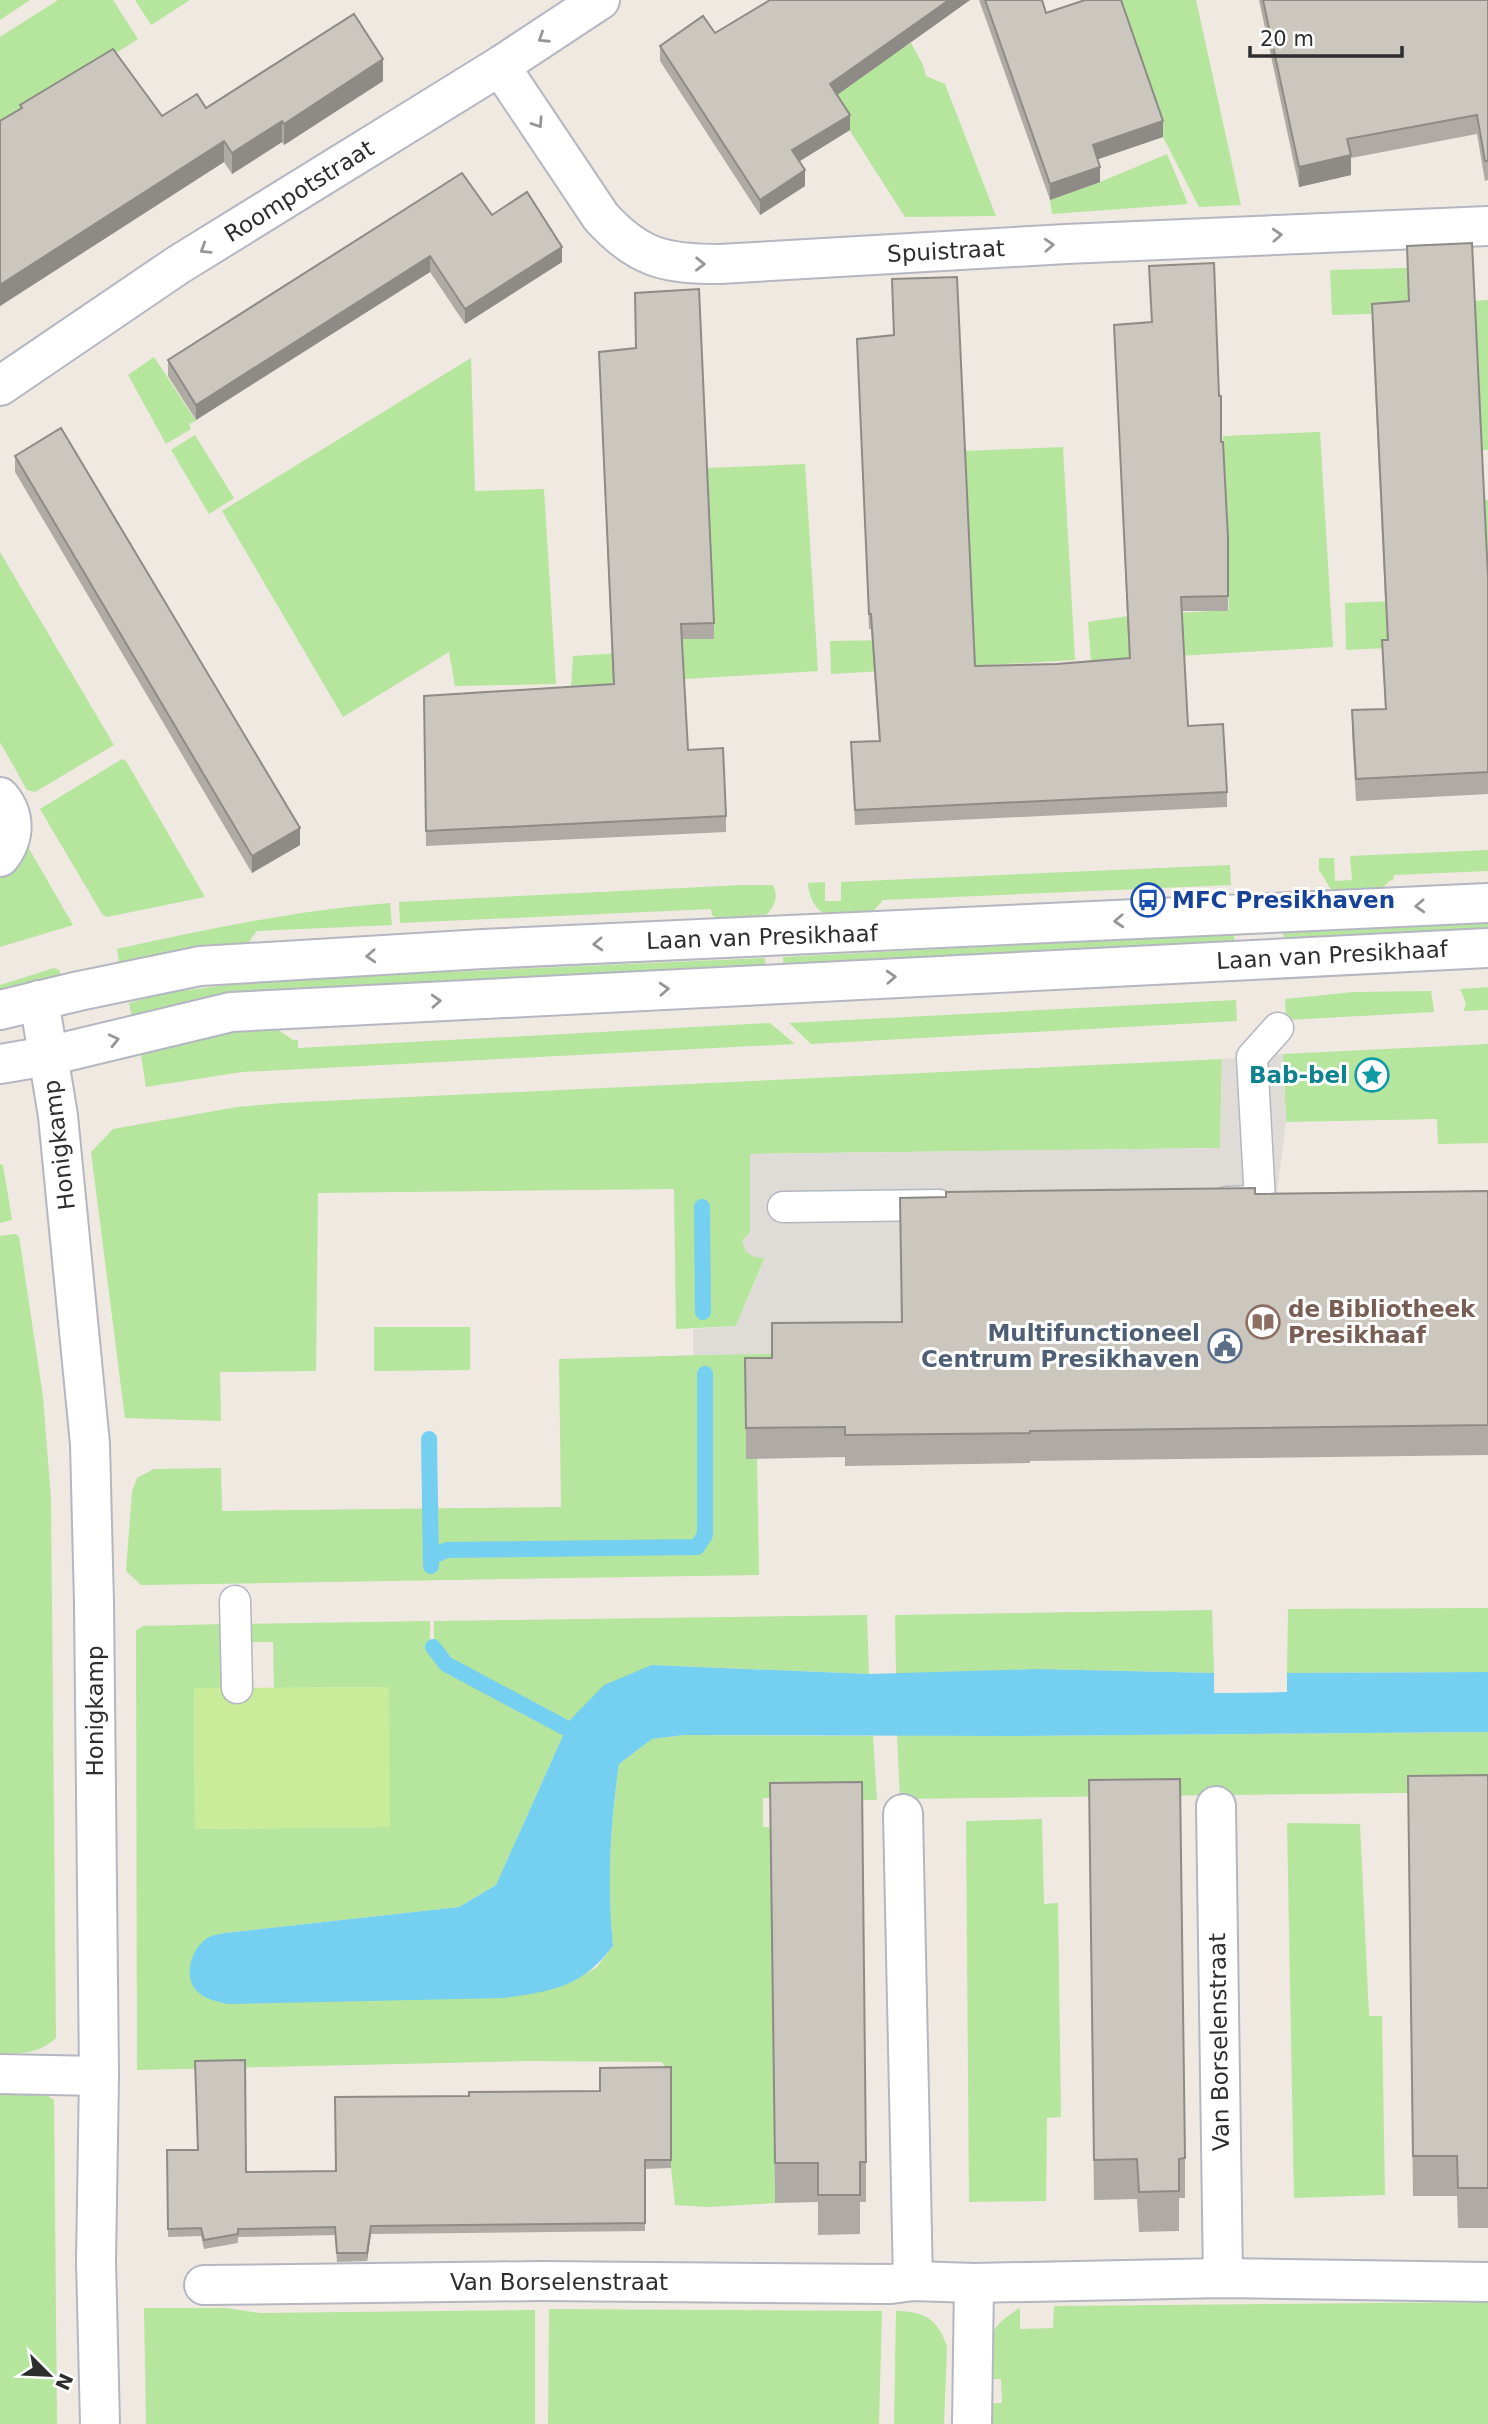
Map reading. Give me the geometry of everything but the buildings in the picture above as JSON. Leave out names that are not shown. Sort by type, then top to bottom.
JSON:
[{"type":"street","name":"Roompotstraat","points":[[0,386],[178,265],[500,66],[600,0]]},
{"type":"street","name":"Spuistraat","points":[[500,66],[601,217],[617,234],[642,252],[680,264],[1488,226]]},
{"type":"street","points":[[0,797],[11,817],[12,831],[9,845],[0,857]]},
{"type":"street","name":"Laan van Presikhaaf","points":[[0,1010],[201,966],[497,948],[1488,903]]},
{"type":"street","name":"Laan van Presikhaaf","points":[[0,1064],[231,1013],[1488,948]]},
{"type":"street","name":"Honigkamp","points":[[39,1000],[59,1129],[90,1444],[99,2076],[96,2261],[100,2424]]},
{"type":"street","points":[[1205,1202],[1275,1201],[1252,1057],[1278,1028]]},
{"type":"street","points":[[783,1207],[968,1205]]},
{"type":"street","points":[[236,1601],[237,1688]]},
{"type":"street","name":"Van Borselenstraat","points":[[1216,1806],[1223,2278]]},
{"type":"street","points":[[903,1814],[913,2281]]},
{"type":"street","points":[[7,2074],[99,2076]]},
{"type":"street","name":"Van Borselenstraat","points":[[204,2286],[541,2281],[891,2284],[913,2281],[974,2283],[1223,2278],[1488,2282]]},
{"type":"street","points":[[972,2424],[974,2283]]},
{"type":"green space","points":[[0,0],[30,0],[0,20]]},
{"type":"green space","points":[[58,0],[113,0],[138,39],[0,127],[0,37]]},
{"type":"green space","points":[[135,0],[190,0],[151,25]]},
{"type":"green space","points":[[1113,0],[1196,0],[1241,205],[1199,207],[1163,137]]},
{"type":"green space","points":[[911,43],[926,76],[945,84],[996,216],[905,217],[827,95]]},
{"type":"green space","points":[[1167,154],[1188,204],[1052,214],[1050,200]]},
{"type":"green space","points":[[1407,268],[1409,313],[1332,315],[1330,270]]},
{"type":"green space","points":[[1488,300],[1488,450],[1481,450],[1474,301]]},
{"type":"green space","points":[[154,357],[196,421],[189,424],[191,429],[166,444],[128,375]]},
{"type":"green space","points":[[471,358],[475,491],[544,489],[556,684],[455,686],[449,652],[343,717],[222,511]]},
{"type":"green space","points":[[1320,432],[1333,647],[1091,661],[1088,622],[1128,616],[1229,610],[1223,436]]},
{"type":"green space","points":[[195,435],[234,498],[209,514],[171,450]]},
{"type":"green space","points":[[1063,447],[1075,660],[831,674],[830,641],[893,640],[965,451]]},
{"type":"green space","points":[[805,464],[818,671],[571,686],[573,656],[674,650],[711,592],[707,468]]},
{"type":"green space","points":[[1485,500],[1488,500],[1488,597]]},
{"type":"green space","points":[[0,552],[114,745],[35,792],[27,790],[0,742]]},
{"type":"green space","points":[[1488,597],[1488,643],[1346,650],[1345,603]]},
{"type":"green space","points":[[122,759],[126,761],[205,897],[107,917],[102,914],[40,809]]},
{"type":"green space","points":[[24,840],[73,925],[0,947],[0,876]]},
{"type":"green space","points":[[1488,850],[1488,871],[1394,875],[1393,880],[1375,897],[1332,891],[1319,870],[1319,858],[1334,858],[1335,881],[1352,880],[1350,856]]},
{"type":"green space","points":[[1230,865],[1231,885],[883,900],[864,922],[834,918],[819,910],[810,895],[808,883],[825,882],[825,901],[841,901],[841,882]]},
{"type":"green space","points":[[773,885],[776,897],[765,917],[742,930],[727,926],[712,915],[711,909],[400,923],[399,902]]},
{"type":"green space","points":[[390,903],[392,925],[257,931],[241,952],[120,968],[117,949],[287,915]]},
{"type":"green space","points":[[1488,920],[1488,938],[1284,949],[1283,931]]},
{"type":"green space","points":[[1234,934],[1235,950],[784,973],[783,957]]},
{"type":"green space","points":[[765,958],[766,972],[132,1017],[129,1003],[165,993],[265,980]]},
{"type":"green space","points":[[54,968],[59,970],[61,976],[0,996],[0,985]]},
{"type":"green space","points":[[1488,987],[1488,1010],[1464,1011],[1466,1003],[1460,989]]},
{"type":"green space","points":[[1431,991],[1434,1012],[1286,1020],[1285,999],[1353,992]]},
{"type":"green space","points":[[1236,1000],[1237,1021],[811,1044],[789,1023]]},
{"type":"green space","points":[[770,1023],[795,1044],[242,1072],[146,1087],[140,1048],[171,1040],[271,1025],[293,1040],[298,1040],[298,1048]]},
{"type":"green space","points":[[1488,1044],[1488,1143],[1438,1144],[1437,1119],[1286,1122],[1283,1054]]},
{"type":"green space","points":[[1222,1059],[1220,1148],[750,1154],[765,1257],[736,1326],[676,1329],[674,1189],[318,1193],[316,1371],[220,1372],[221,1421],[125,1418],[91,1152],[113,1129],[237,1107],[282,1103]]},
{"type":"green space","points":[[0,1164],[3,1165],[12,1220],[0,1223]]},
{"type":"green space","points":[[0,1236],[19,1236],[43,1397],[51,1499],[56,2038],[37,2050],[0,2054]]},
{"type":"green space","points":[[374,1327],[470,1327],[470,1370],[374,1371]]},
{"type":"green space","points":[[772,1353],[772,1388],[746,1458],[757,1458],[759,1575],[141,1585],[126,1571],[132,1492],[137,1478],[154,1469],[221,1468],[222,1511],[561,1507],[559,1359]]},
{"type":"green space","points":[[1488,1608],[1488,1672],[1287,1673],[1288,1609]]},
{"type":"green space","points":[[1212,1610],[1214,1673],[1037,1669],[896,1674],[895,1615]]},
{"type":"green space","points":[[867,1615],[869,1674],[652,1665],[570,1720],[496,1885],[459,1907],[209,1937],[574,1981],[597,1967],[613,1946],[610,1855],[619,1764],[652,1739],[684,1735],[873,1736],[877,1800],[763,1798],[763,1827],[770,1827],[775,2203],[708,2207],[675,2205],[671,2168],[671,2076],[662,2062],[528,2061],[137,2070],[136,1630],[143,1626],[226,1624],[229,1688],[194,1688],[195,1829],[389,1827],[389,1687],[274,1688],[273,1642],[243,1642],[243,1624],[430,1621],[430,1647],[434,1647],[434,1621]]},
{"type":"green space","points":[[389,1687],[390,1827],[195,1829],[194,1688]]},
{"type":"green space","points":[[1488,1732],[1488,1792],[900,1799],[897,1735]]},
{"type":"green space","points":[[1042,1819],[1044,1904],[1058,1903],[1061,2117],[1047,2118],[1046,2201],[969,2202],[966,1821]]},
{"type":"green space","points":[[1287,1823],[1360,1824],[1369,2016],[1382,2016],[1385,2195],[1294,2198]]},
{"type":"green space","points":[[0,2091],[42,2092],[54,2100],[57,2424],[0,2424]]},
{"type":"green space","points":[[1488,2302],[1488,2424],[993,2424],[991,2420],[990,2403],[1002,2403],[1001,2379],[990,2379],[991,2337],[1000,2323],[1020,2308],[1020,2329],[1053,2328],[1054,2306]]},
{"type":"green space","points":[[144,2308],[226,2308],[260,2313],[535,2310],[535,2424],[146,2424]]},
{"type":"green space","points":[[549,2309],[882,2311],[879,2424],[548,2424]]},
{"type":"green space","points":[[896,2311],[929,2318],[943,2337],[947,2347],[944,2424],[894,2424]]},
{"type":"shaded area","points":[[1283,1054],[1286,1122],[1276,1201],[902,1343],[901,1352],[693,1355],[693,1329],[736,1326],[765,1258],[754,1257],[746,1252],[742,1241],[750,1232],[750,1154],[1220,1148],[1222,1059]]},
{"type":"water","points":[[652,1665],[869,1674],[1037,1669],[1214,1673],[1214,1693],[1287,1692],[1287,1673],[1488,1672],[1488,1732],[1021,1736],[684,1735],[652,1739],[619,1764],[610,1855],[613,1946],[578,1979],[538,1993],[505,1998],[228,2004],[203,1996],[197,1991],[190,1978],[191,1962],[198,1947],[209,1937],[459,1907],[496,1885],[570,1720],[604,1685]]},
{"type":"pier","points":[[1214,1669],[1217,1672],[1217,1690],[1284,1689],[1284,1673],[1287,1670],[1287,1692],[1214,1693]]},
{"type":"waterway","points":[[702,1207],[703,1312]]},
{"type":"waterway","points":[[431,1557],[447,1550],[697,1547],[705,1535],[705,1374]]},
{"type":"waterway","points":[[429,1439],[431,1566]]},
{"type":"waterway","points":[[433,1647],[446,1664],[577,1734],[584,1741]]},
{"type":"place","name":"MFC Presikhaven","points":[[1148,900]]},
{"type":"place","name":"Bab-bel","points":[[1372,1075]]},
{"type":"place","name":"de Bibliotheek Presikhaaf","points":[[1263,1322]]},
{"type":"place","name":"Multifunctioneel Centrum Presikhaven","points":[[1225,1346]]}]
